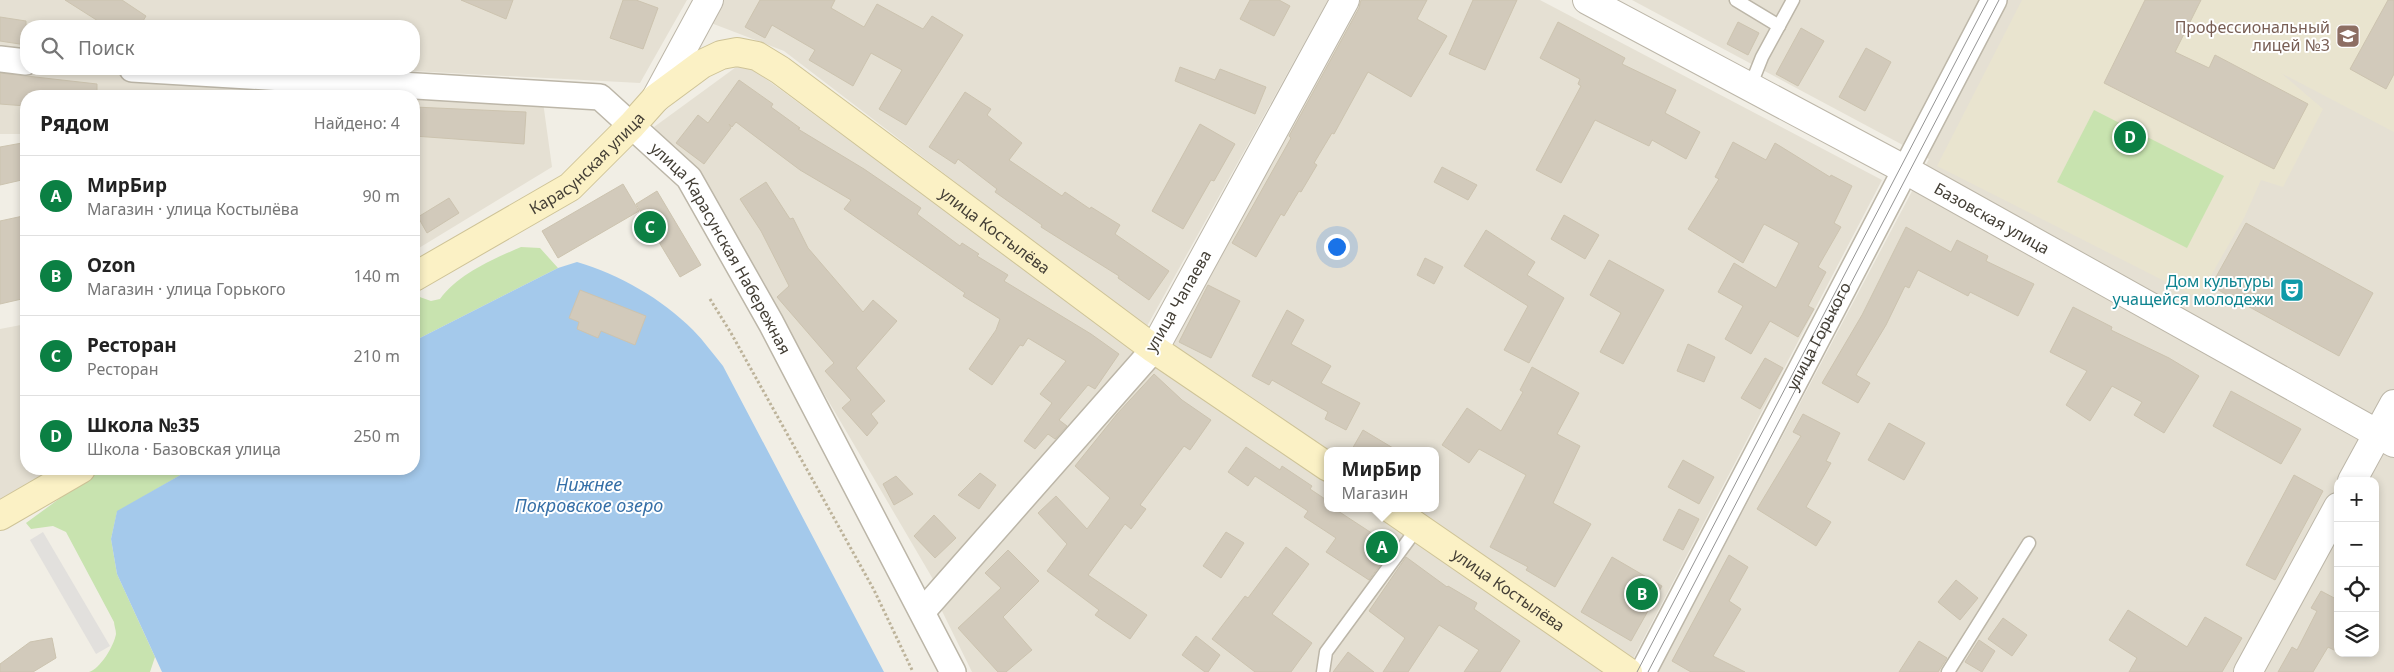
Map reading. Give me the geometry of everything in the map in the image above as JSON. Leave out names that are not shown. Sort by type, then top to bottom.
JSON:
[{"type":"main road","name":"улица Костылёва","points":[[656,98],[702,64],[721,55],[737,52],[757,56],[788,76],[1154,349],[1324,464]]},
{"type":"main road","name":"Карасунская улица","points":[[420,274],[570,187],[632,125],[656,98]]},
{"type":"main road","points":[[0,516],[71,475]]},
{"type":"main road","name":"улица Костылёва","points":[[1396,512],[1628,672]]},
{"type":"street","name":"Карасунская улица","points":[[656,98],[709,0]]},
{"type":"street","name":"улица Чапаева","points":[[922,611],[1154,349],[1344,0]]},
{"type":"street","name":"Базовская улица","points":[[1587,0],[1906,170],[2386,438]]},
{"type":"street","name":"улица Горького","points":[[1643,672],[1994,0]]},
{"type":"street","points":[[0,59],[20,61]]},
{"type":"street","name":"улица Карасунская Набережная","points":[[232,75],[600,97],[689,178],[771,323],[953,672]]},
{"type":"street","points":[[2355,477],[2386,438],[2394,404]]},
{"type":"street","points":[[2248,672],[2334,514]]},
{"type":"lane","points":[[1736,0],[1778,26]]},
{"type":"lane","points":[[1750,87],[1762,57],[1793,0]]},
{"type":"lane","points":[[1323,672],[1326,652],[1418,527]]},
{"type":"lane","points":[[1948,672],[2029,543]]},
{"type":"path","points":[[710,299],[732,333],[874,590],[913,672]]},
{"type":"shaded area","points":[[0,0],[687,0],[640,83],[420,71],[420,20],[20,20],[20,49],[0,46]]},
{"type":"shaded area","points":[[723,0],[1328,0],[1146,328],[784,51],[711,23]]},
{"type":"shaded area","points":[[1357,0],[1540,0],[1882,180],[1633,659],[1416,512],[1439,512],[1439,447],[1324,448],[1168,344]]},
{"type":"shaded area","points":[[1632,0],[2394,0],[2394,672],[1658,672],[1929,159]]},
{"type":"shaded area","points":[[2022,0],[2394,0],[2394,132],[2281,73],[2323,109],[2283,187],[2261,180],[2244,218],[2198,298],[1937,166]]},
{"type":"shaded area","points":[[743,62],[1138,352],[937,586],[694,172],[654,127]]},
{"type":"shaded area","points":[[0,67],[20,68],[20,75],[124,75],[357,90],[20,90],[20,134],[0,134]]},
{"type":"shaded area","points":[[420,94],[543,102],[552,167],[420,247]]},
{"type":"shaded area","points":[[20,325],[20,475],[43,475],[0,500],[0,329]]},
{"type":"shaded area","points":[[1155,364],[1324,480],[1324,512],[1371,512],[1603,672],[972,672],[941,609]]},
{"type":"shaded area","points":[[43,532],[110,646],[96,654],[30,540]]},
{"type":"green space","points":[[2094,110],[2224,176],[2187,248],[2057,182]]},
{"type":"green space","points":[[521,247],[540,248],[558,268],[420,338],[420,297],[431,301],[440,299],[456,282],[488,262]]},
{"type":"green space","points":[[92,475],[181,475],[117,512],[111,539],[117,574],[155,657],[150,672],[89,672],[102,662],[112,645],[116,634],[114,622],[66,532],[53,526],[31,529],[26,523]]},
{"type":"water","name":"Нижнее Покровское озеро","points":[[577,262],[593,267],[639,289],[681,318],[697,334],[723,366],[884,672],[162,672],[117,574],[111,539],[117,511],[180,475],[420,475],[420,338],[558,268]]},
{"type":"building","points":[[65,0],[122,0],[146,16],[144,20],[97,20]]},
{"type":"building","points":[[461,0],[513,0],[506,19]]},
{"type":"building","points":[[623,0],[636,0],[658,8],[643,49],[610,38]]},
{"type":"building","points":[[760,0],[835,0],[831,8],[864,27],[877,4],[923,29],[932,16],[963,35],[906,125],[879,109],[902,70],[871,53],[853,86],[809,60],[815,50],[772,25],[765,38],[745,27]]},
{"type":"building","points":[[1250,0],[1279,0],[1290,6],[1274,36],[1240,19]]},
{"type":"building","points":[[1361,0],[1427,0],[1417,19],[1447,36],[1411,97],[1368,72],[1334,134],[1332,133],[1314,163],[1317,165],[1301,192],[1299,191],[1284,216],[1281,214],[1256,257],[1232,243],[1291,138],[1289,136],[1359,8]]},
{"type":"building","points":[[1473,0],[1517,0],[1485,70],[1449,54]]},
{"type":"building","points":[[2145,0],[2201,0],[2175,52],[2209,68],[2215,55],[2308,104],[2274,169],[2104,83]]},
{"type":"building","points":[[2388,0],[2394,0],[2394,74],[2386,89],[2350,69]]},
{"type":"building","points":[[0,17],[20,20],[20,44],[0,41]]},
{"type":"building","points":[[1558,22],[1625,58],[1622,64],[1676,90],[1665,113],[1700,132],[1686,159],[1652,140],[1649,146],[1595,120],[1561,183],[1536,170],[1581,86],[1578,84],[1580,79],[1540,58]]},
{"type":"building","points":[[1738,22],[1759,33],[1748,55],[1727,44]]},
{"type":"building","points":[[1801,28],[1824,41],[1798,86],[1776,74]]},
{"type":"building","points":[[1866,48],[1891,62],[1865,111],[1839,97]]},
{"type":"building","points":[[1180,67],[1215,80],[1220,69],[1266,87],[1255,114],[1175,81]]},
{"type":"building","points":[[0,73],[97,84],[97,90],[20,90],[20,106],[0,104]]},
{"type":"building","points":[[739,80],[773,104],[771,107],[800,128],[798,129],[864,169],[921,208],[917,214],[960,246],[962,243],[979,254],[977,256],[1008,275],[1004,281],[1091,334],[1119,354],[1095,389],[1088,385],[1059,420],[1067,426],[1055,439],[1048,434],[1035,449],[1024,441],[1052,403],[1040,394],[1066,361],[1028,338],[1023,346],[1020,345],[992,385],[969,369],[996,330],[1000,319],[963,296],[965,293],[844,209],[851,200],[800,170],[736,122],[732,127],[729,124],[731,128],[704,164],[676,143],[698,115],[708,123]]},
{"type":"building","points":[[965,92],[991,109],[987,115],[1022,143],[1009,160],[1062,196],[1065,192],[1090,209],[1091,207],[1120,225],[1115,234],[1169,271],[1149,300],[1118,278],[1119,276],[1041,227],[1042,225],[995,192],[997,189],[958,159],[955,164],[929,147]]},
{"type":"building","points":[[420,107],[526,112],[524,144],[420,136]]},
{"type":"building","points":[[1200,124],[1235,144],[1214,181],[1211,180],[1183,229],[1152,211]]},
{"type":"building","points":[[1733,142],[1766,160],[1775,143],[1830,177],[1831,175],[1852,186],[1834,223],[1841,227],[1818,267],[1826,272],[1808,306],[1814,309],[1798,337],[1770,321],[1751,354],[1725,339],[1743,306],[1718,292],[1734,263],[1776,288],[1799,243],[1764,224],[1743,263],[1688,229],[1719,179],[1715,177]]},
{"type":"building","points":[[20,143],[20,180],[0,185],[0,147]]},
{"type":"building","points":[[1442,167],[1477,185],[1468,200],[1434,182]]},
{"type":"building","points":[[766,182],[790,219],[793,218],[808,248],[863,312],[873,300],[897,321],[856,368],[885,401],[871,414],[878,423],[867,436],[842,408],[851,400],[825,371],[834,363],[777,297],[789,286],[761,231],[740,199]]},
{"type":"building","points":[[623,184],[639,211],[558,258],[542,231]]},
{"type":"building","points":[[657,191],[701,265],[680,277],[636,204]]},
{"type":"building","points":[[449,198],[459,213],[427,233],[420,221],[420,216]]},
{"type":"building","points":[[1564,215],[1599,235],[1585,259],[1551,239]]},
{"type":"building","points":[[20,217],[20,299],[0,304],[0,221]]},
{"type":"building","name":"Дом культуры учащейся молодежи","points":[[2246,223],[2373,293],[2339,356],[2211,286]]},
{"type":"building","points":[[1906,227],[1951,252],[1957,240],[1988,256],[1986,261],[2034,284],[2018,316],[1970,292],[1968,296],[1918,270],[1909,288],[1905,286],[1886,325],[1856,375],[1870,383],[1858,403],[1822,383],[1862,315]]},
{"type":"building","points":[[1486,230],[1535,262],[1527,275],[1564,298],[1529,363],[1504,350],[1528,306],[1464,266]]},
{"type":"building","points":[[1425,258],[1443,267],[1434,284],[1417,275]]},
{"type":"building","points":[[1609,260],[1664,290],[1623,364],[1600,352],[1621,313],[1590,295]]},
{"type":"building","points":[[1208,285],[1240,301],[1211,358],[1179,342]]},
{"type":"building","points":[[580,290],[646,316],[635,345],[601,331],[598,338],[577,329],[579,322],[569,318]]},
{"type":"building","points":[[2073,307],[2112,327],[2111,330],[2169,358],[2199,376],[2164,433],[2134,415],[2142,402],[2112,386],[2090,421],[2066,405],[2087,371],[2050,352]]},
{"type":"building","points":[[1287,310],[1304,320],[1291,344],[1331,366],[1321,383],[1360,403],[1346,430],[1325,419],[1328,412],[1272,380],[1269,385],[1252,376]]},
{"type":"building","points":[[1688,344],[1715,357],[1704,382],[1677,371]]},
{"type":"building","points":[[1765,358],[1783,368],[1760,409],[1741,398]]},
{"type":"building","points":[[1532,367],[1579,393],[1557,434],[1580,446],[1553,503],[1591,524],[1555,587],[1526,570],[1528,567],[1490,547],[1526,475],[1479,449],[1469,463],[1442,445],[1467,408],[1501,431],[1523,392],[1520,390]]},
{"type":"building","points":[[1154,374],[1182,400],[1211,420],[1190,450],[1184,446],[1140,505],[1146,509],[1131,529],[1125,524],[1088,575],[1147,615],[1130,639],[1095,615],[1099,610],[1047,571],[1067,544],[1038,513],[1056,496],[1087,529],[1110,498],[1075,466],[1117,414]]},
{"type":"building","points":[[2231,391],[2301,429],[2281,464],[2213,426]]},
{"type":"building","points":[[1803,414],[1840,433],[1826,461],[1831,463],[1806,507],[1831,522],[1816,546],[1757,509],[1801,436],[1793,432]]},
{"type":"building","points":[[1889,423],[1925,443],[1904,480],[1868,460]]},
{"type":"building","points":[[1363,430],[1391,447],[1353,447]]},
{"type":"building","points":[[1246,447],[1280,470],[1282,466],[1312,486],[1310,489],[1324,498],[1324,512],[1340,512],[1393,547],[1369,580],[1326,552],[1336,538],[1304,517],[1308,511],[1255,476],[1248,486],[1228,472]]},
{"type":"building","points":[[1683,460],[1714,477],[1699,504],[1668,487]]},
{"type":"building","points":[[980,473],[996,485],[979,509],[958,495]]},
{"type":"building","points":[[2294,475],[2323,491],[2275,580],[2246,565]]},
{"type":"building","points":[[896,476],[913,494],[894,505],[883,484]]},
{"type":"building","points":[[1679,509],[1699,519],[1683,550],[1663,540]]},
{"type":"building","points":[[934,515],[956,538],[935,558],[914,536]]},
{"type":"building","points":[[1226,532],[1244,543],[1221,578],[1203,566]]},
{"type":"building","points":[[1286,547],[1309,564],[1272,614],[1312,643],[1291,672],[1255,672],[1212,639],[1245,596],[1248,598]]},
{"type":"building","points":[[1008,550],[1039,581],[1003,617],[1032,650],[1006,672],[998,672],[958,628],[1001,588],[985,573]]},
{"type":"building","points":[[1729,555],[1748,567],[1729,601],[1741,609],[1713,656],[1745,672],[1691,672],[1672,661]]},
{"type":"building","points":[[1406,557],[1447,587],[1477,603],[1474,609],[1520,641],[1500,672],[1464,672],[1479,650],[1439,625],[1408,672],[1383,672],[1405,638],[1369,611]]},
{"type":"building","points":[[1612,557],[1662,586],[1631,641],[1581,612]]},
{"type":"building","points":[[1956,580],[1978,598],[1960,620],[1938,602]]},
{"type":"building","points":[[2321,591],[2334,598],[2334,650],[2328,647],[2313,672],[2278,672],[2292,647],[2297,650],[2317,611],[2311,608]]},
{"type":"building","points":[[2128,610],[2187,647],[2205,617],[2242,638],[2222,672],[2129,672],[2137,658],[2109,640]]},
{"type":"building","points":[[2003,618],[2027,635],[2012,656],[1988,639]]},
{"type":"building","points":[[1196,636],[1220,655],[1208,672],[1205,672],[1182,655]]},
{"type":"building","points":[[52,638],[56,658],[33,672],[0,672],[0,664],[30,642]]},
{"type":"building","points":[[1979,640],[1995,651],[1982,672],[1965,662]]},
{"type":"building","points":[[1919,641],[1947,658],[1938,672],[1899,672]]},
{"type":"building","points":[[1348,652],[1374,672],[1333,672]]},
{"type":"tram line","points":[[1637,672],[1988,0]]},
{"type":"tram line","points":[[1648,672],[1999,0]]},
{"type":"place","name":"Профессиональный лицей №3","points":[[2348,36]]},
{"type":"place","name":"Школа №35","points":[[2130,137]]},
{"type":"place","name":"Ресторан","points":[[650,227]]},
{"type":"place","name":"Дом культуры учащейся молодежи","points":[[2292,290]]},
{"type":"place","name":"МирБир","points":[[1382,547]]},
{"type":"place","name":"Ozon","points":[[1642,594]]}]
